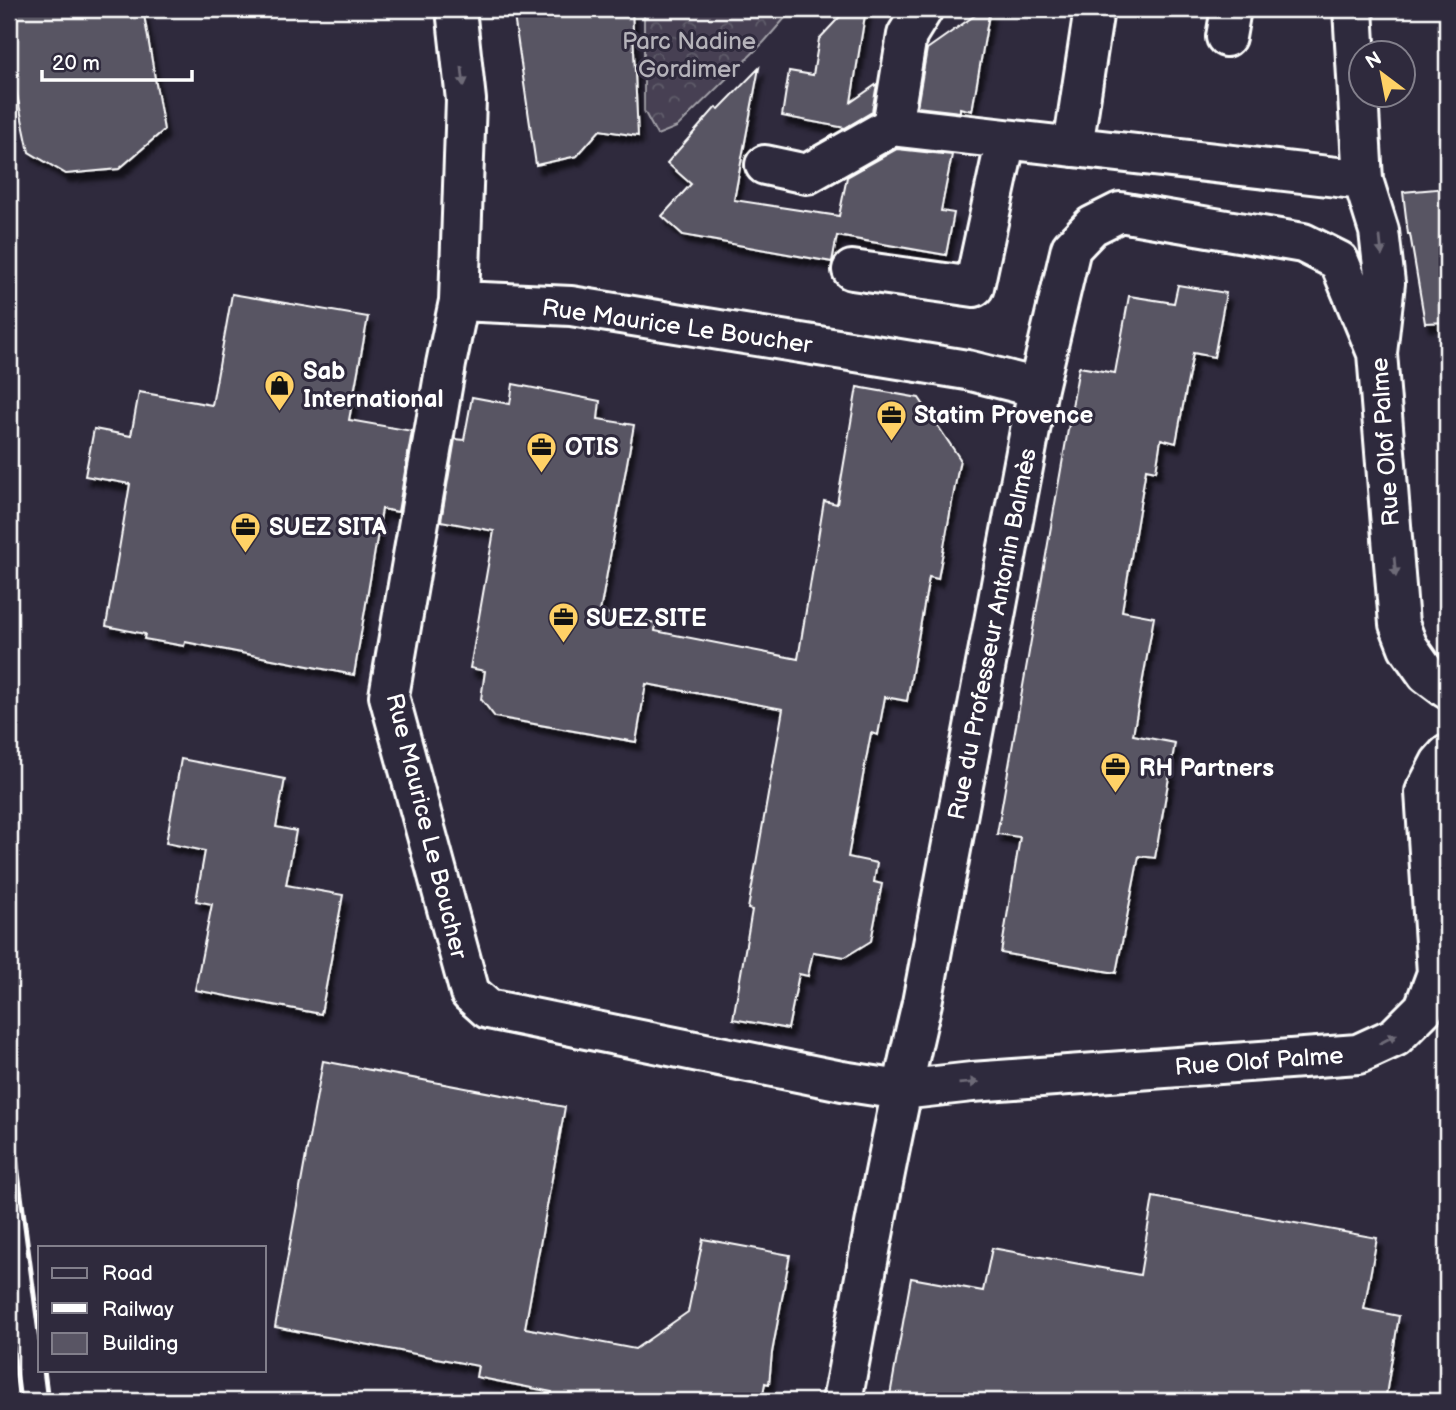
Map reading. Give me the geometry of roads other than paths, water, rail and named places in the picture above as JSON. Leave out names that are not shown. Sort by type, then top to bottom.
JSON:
[{"type":"street","points":[[456,9],[466,100],[459,301]]},
{"type":"street","points":[[892,126],[907,35],[923,9]]},
{"type":"street","name":"Rue Olof Palme","points":[[1353,9],[1363,180],[1379,231],[1385,283],[1377,353],[1399,624],[1408,647],[1427,674],[1447,689]]},
{"type":"street","points":[[1073,147],[1091,25]]},
{"type":"street","points":[[765,165],[807,174],[892,126],[1363,180]]},
{"type":"street","points":[[852,270],[974,287],[1006,139]]},
{"type":"street","name":"Rue du Professeur Antonin Balmès","points":[[842,1401],[901,1090],[922,1003],[1038,388],[1071,248],[1092,226],[1120,212],[1303,243],[1339,261],[1377,353]]},
{"type":"street","name":"Rue Maurice Le Boucher","points":[[901,1090],[828,1078],[488,1009],[470,993],[389,696],[446,364],[459,301],[571,306],[967,370],[1038,388]]},
{"type":"street","name":"Rue Olof Palme","points":[[901,1090],[972,1082],[1358,1054],[1395,1037],[1424,1008],[1437,972],[1425,792],[1447,755]]},
{"type":"railway","points":[[9,1103],[38,1326]]},
{"type":"railway","points":[[9,1318],[20,1401]]},
{"type":"railway","points":[[44,1372],[48,1401]]},
{"type":"place","name":"Sab International","points":[[280,412]]},
{"type":"place","name":"Statim Provence","points":[[891,442]]},
{"type":"place","name":"OTIS","points":[[542,474]]},
{"type":"place","name":"SUEZ SITA","points":[[246,554]]},
{"type":"place","name":"SUEZ SITE","points":[[563,645]]},
{"type":"place","name":"RH Partners","points":[[1116,795]]},
{"type":"park label","name":"Parc Nadine Gordimer","points":[[689,55]]}]
